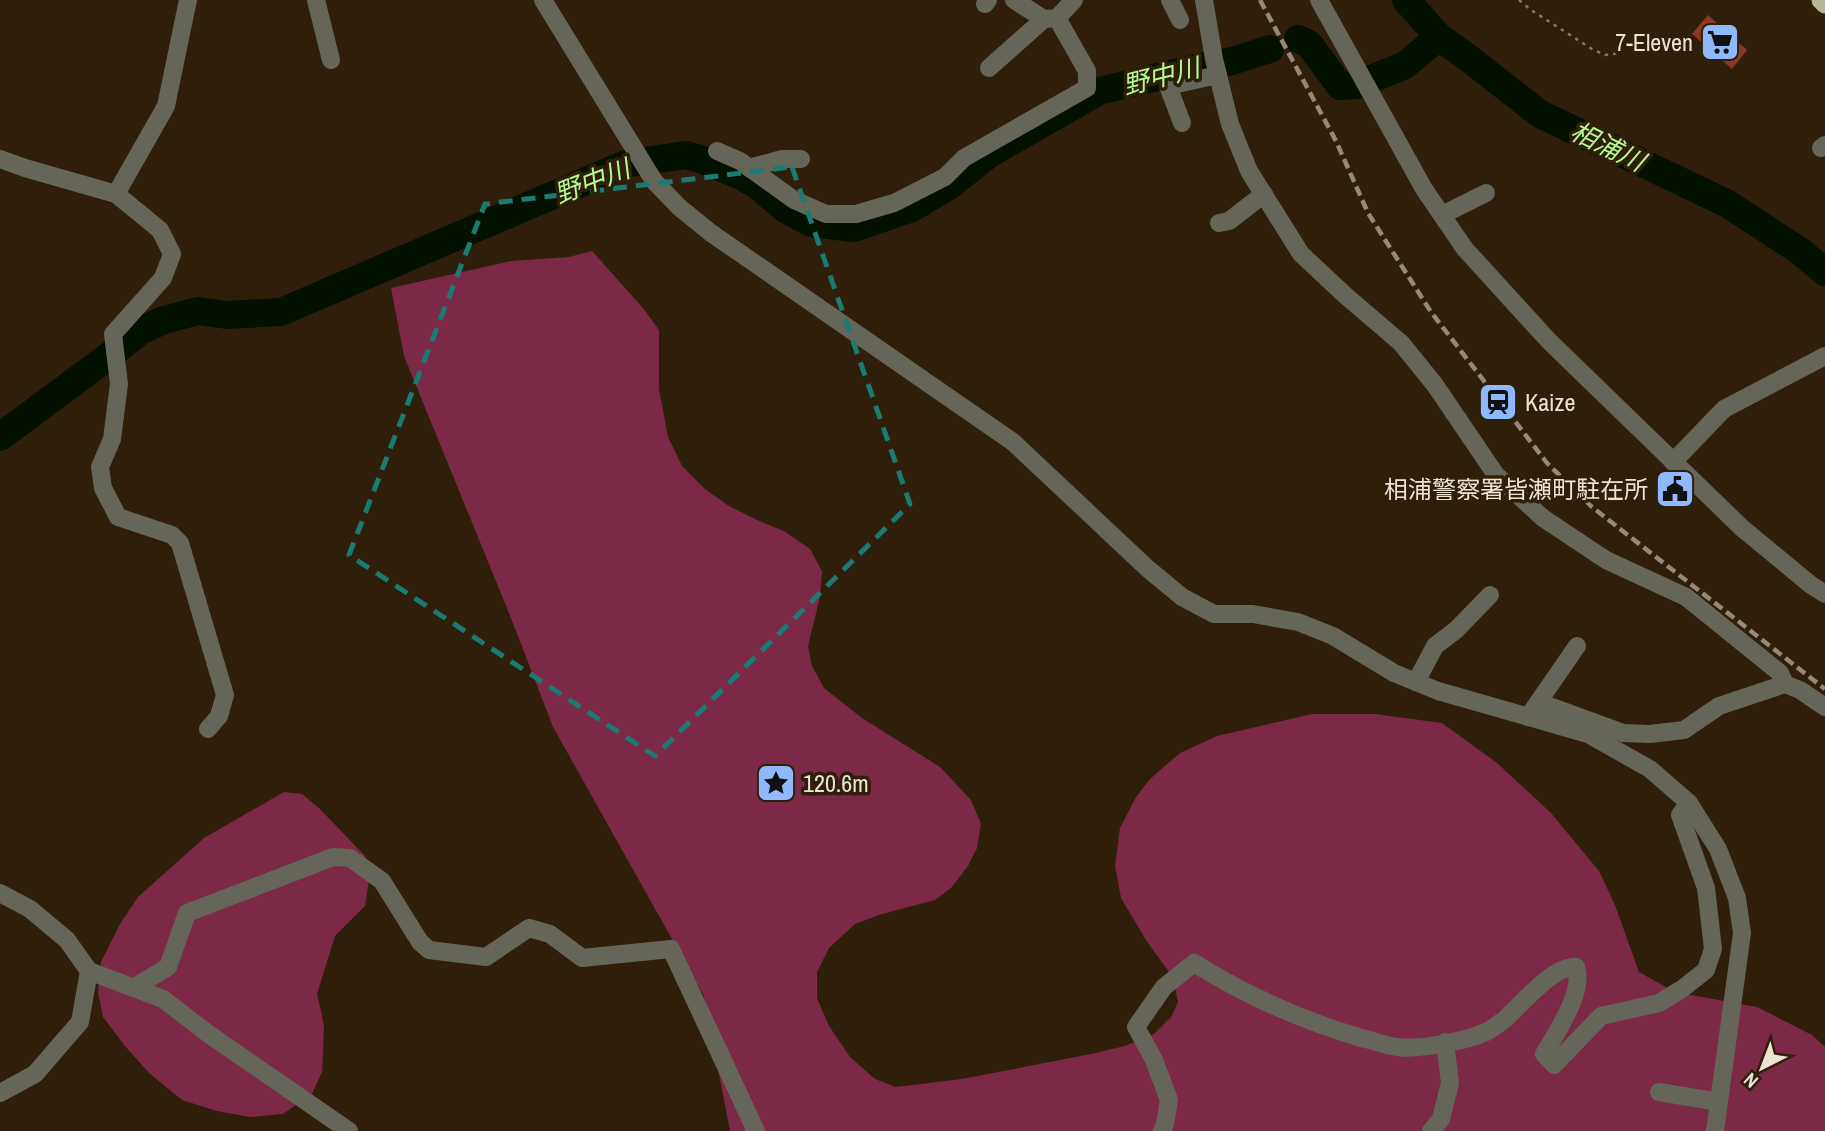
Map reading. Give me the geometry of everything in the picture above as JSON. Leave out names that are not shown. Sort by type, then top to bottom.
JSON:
[{"type":"highway","points":[[1821,0],[1825,4]]},
{"type":"street","points":[[116,194],[166,106],[188,0]]},
{"type":"street","points":[[316,0],[331,60]]},
{"type":"street","points":[[543,0],[654,181],[679,207],[710,233],[1013,442],[1147,568],[1182,597],[1214,614],[1252,614],[1298,622],[1333,636],[1394,673],[1438,691],[1588,734],[1650,769],[1689,803],[1718,849],[1737,898],[1742,933],[1715,1131]]},
{"type":"street","points":[[717,151],[740,161],[794,200],[826,214],[856,214],[894,203],[945,177],[964,159],[1087,88],[1087,71],[1050,18],[1014,0]]},
{"type":"street","points":[[989,68],[1074,0]]},
{"type":"street","points":[[1170,0],[1180,20]]},
{"type":"street","points":[[1204,0],[1230,124],[1249,171],[1301,254],[1401,343],[1435,385],[1496,475],[1543,518],[1606,560],[1686,597],[1780,673],[1785,684]]},
{"type":"street","points":[[1319,0],[1424,189],[1465,249],[1549,341],[1673,462],[1742,528],[1825,594]]},
{"type":"street","points":[[1182,123],[1168,86],[1218,75]]},
{"type":"street","points":[[0,159],[116,194],[160,230],[172,254],[163,278],[113,334],[119,384],[111,439],[100,467],[103,488],[118,516],[172,535],[180,543],[225,695],[219,716],[208,729]]},
{"type":"street","points":[[749,168],[782,159],[801,159]]},
{"type":"street","points":[[1443,215],[1486,193]]},
{"type":"street","points":[[1219,223],[1230,221],[1264,194]]},
{"type":"street","points":[[1673,462],[1724,409],[1820,359]]},
{"type":"street","points":[[1416,682],[1435,646],[1456,630],[1490,595]]},
{"type":"street","points":[[1535,719],[1577,646]]},
{"type":"street","points":[[1535,719],[1552,707],[1623,733],[1650,734],[1684,730],[1719,706],[1785,684],[1800,690],[1825,707]]},
{"type":"street","points":[[1162,1131],[1169,1100],[1154,1060],[1136,1027],[1164,987],[1194,963],[1225,983],[1328,1028],[1396,1047],[1423,1047],[1487,1032],[1557,972],[1576,967],[1579,975],[1571,1006],[1544,1054],[1555,1065],[1601,1016],[1659,1003],[1682,989],[1706,970],[1713,949],[1706,888],[1680,815],[1689,803]]},
{"type":"street","points":[[133,988],[168,967],[187,913],[333,857],[350,858],[382,881],[420,942],[429,950],[486,957],[529,928],[550,934],[582,958],[671,949],[756,1131]]},
{"type":"street","points":[[0,893],[30,909],[67,940],[89,971],[163,999],[348,1131]]},
{"type":"street","points":[[0,1093],[35,1074],[80,1022],[89,971]]},
{"type":"street","points":[[1431,1131],[1441,1119],[1450,1083],[1445,1042]]},
{"type":"street","points":[[1659,1092],[1719,1102]]},
{"type":"path","points":[[1519,0],[1592,49],[1605,55],[1621,52]]},
{"type":"highlighted area","points":[[792,167],[910,504],[655,756],[349,555],[485,204]]},
{"type":"shaded area","points":[[592,251],[659,330],[659,389],[668,437],[682,466],[705,489],[729,506],[784,531],[810,549],[822,571],[820,597],[808,646],[812,666],[824,688],[862,718],[940,767],[971,800],[981,824],[977,848],[968,866],[951,888],[935,900],[855,924],[829,948],[817,972],[817,998],[829,1026],[850,1057],[875,1079],[896,1087],[962,1079],[1091,1054],[1125,1046],[1154,1034],[1171,1017],[1178,1002],[1173,978],[1121,898],[1115,866],[1120,828],[1136,797],[1150,779],[1180,753],[1217,736],[1312,714],[1375,714],[1442,723],[1497,763],[1551,813],[1599,871],[1615,905],[1639,972],[1675,992],[1757,1007],[1812,1035],[1825,1047],[1825,1131],[730,1131],[704,996],[553,727],[404,356],[391,288],[511,261],[569,257]]},
{"type":"shaded area","points":[[284,792],[302,794],[320,809],[365,856],[370,874],[365,906],[335,936],[317,994],[324,1025],[323,1057],[322,1072],[312,1094],[283,1114],[250,1117],[217,1111],[182,1100],[149,1073],[103,1017],[98,992],[101,962],[120,924],[138,897],[204,838]]},
{"type":"building","name":"7-Eleven","points":[[1708,15],[1747,50],[1732,69],[1692,34]]},
{"type":"waterway","name":"相浦川","points":[[1406,0],[1439,37],[1540,114],[1728,204],[1800,251],[1825,272]]},
{"type":"waterway","name":"野中川","points":[[1298,39],[1309,44],[1340,86],[1357,85],[1405,65],[1439,37]]},
{"type":"waterway","name":"野中川","points":[[0,437],[140,331],[164,320],[198,311],[227,315],[281,312],[623,165],[686,155],[739,175],[757,185],[785,209],[811,223],[854,228],[912,208],[949,186],[989,154],[1099,91],[1232,61],[1270,49]]},
{"type":"railway","points":[[1260,0],[1336,141],[1368,213],[1431,312],[1547,463],[1592,507],[1825,689]]},
{"type":"place","name":"7-Eleven","points":[[1720,42]]},
{"type":"place","name":"Kaize","points":[[1498,402]]},
{"type":"place","name":"相浦警察署皆瀬町駐在所","points":[[1675,489]]},
{"type":"place","name":"120.6m","points":[[776,783]]}]
